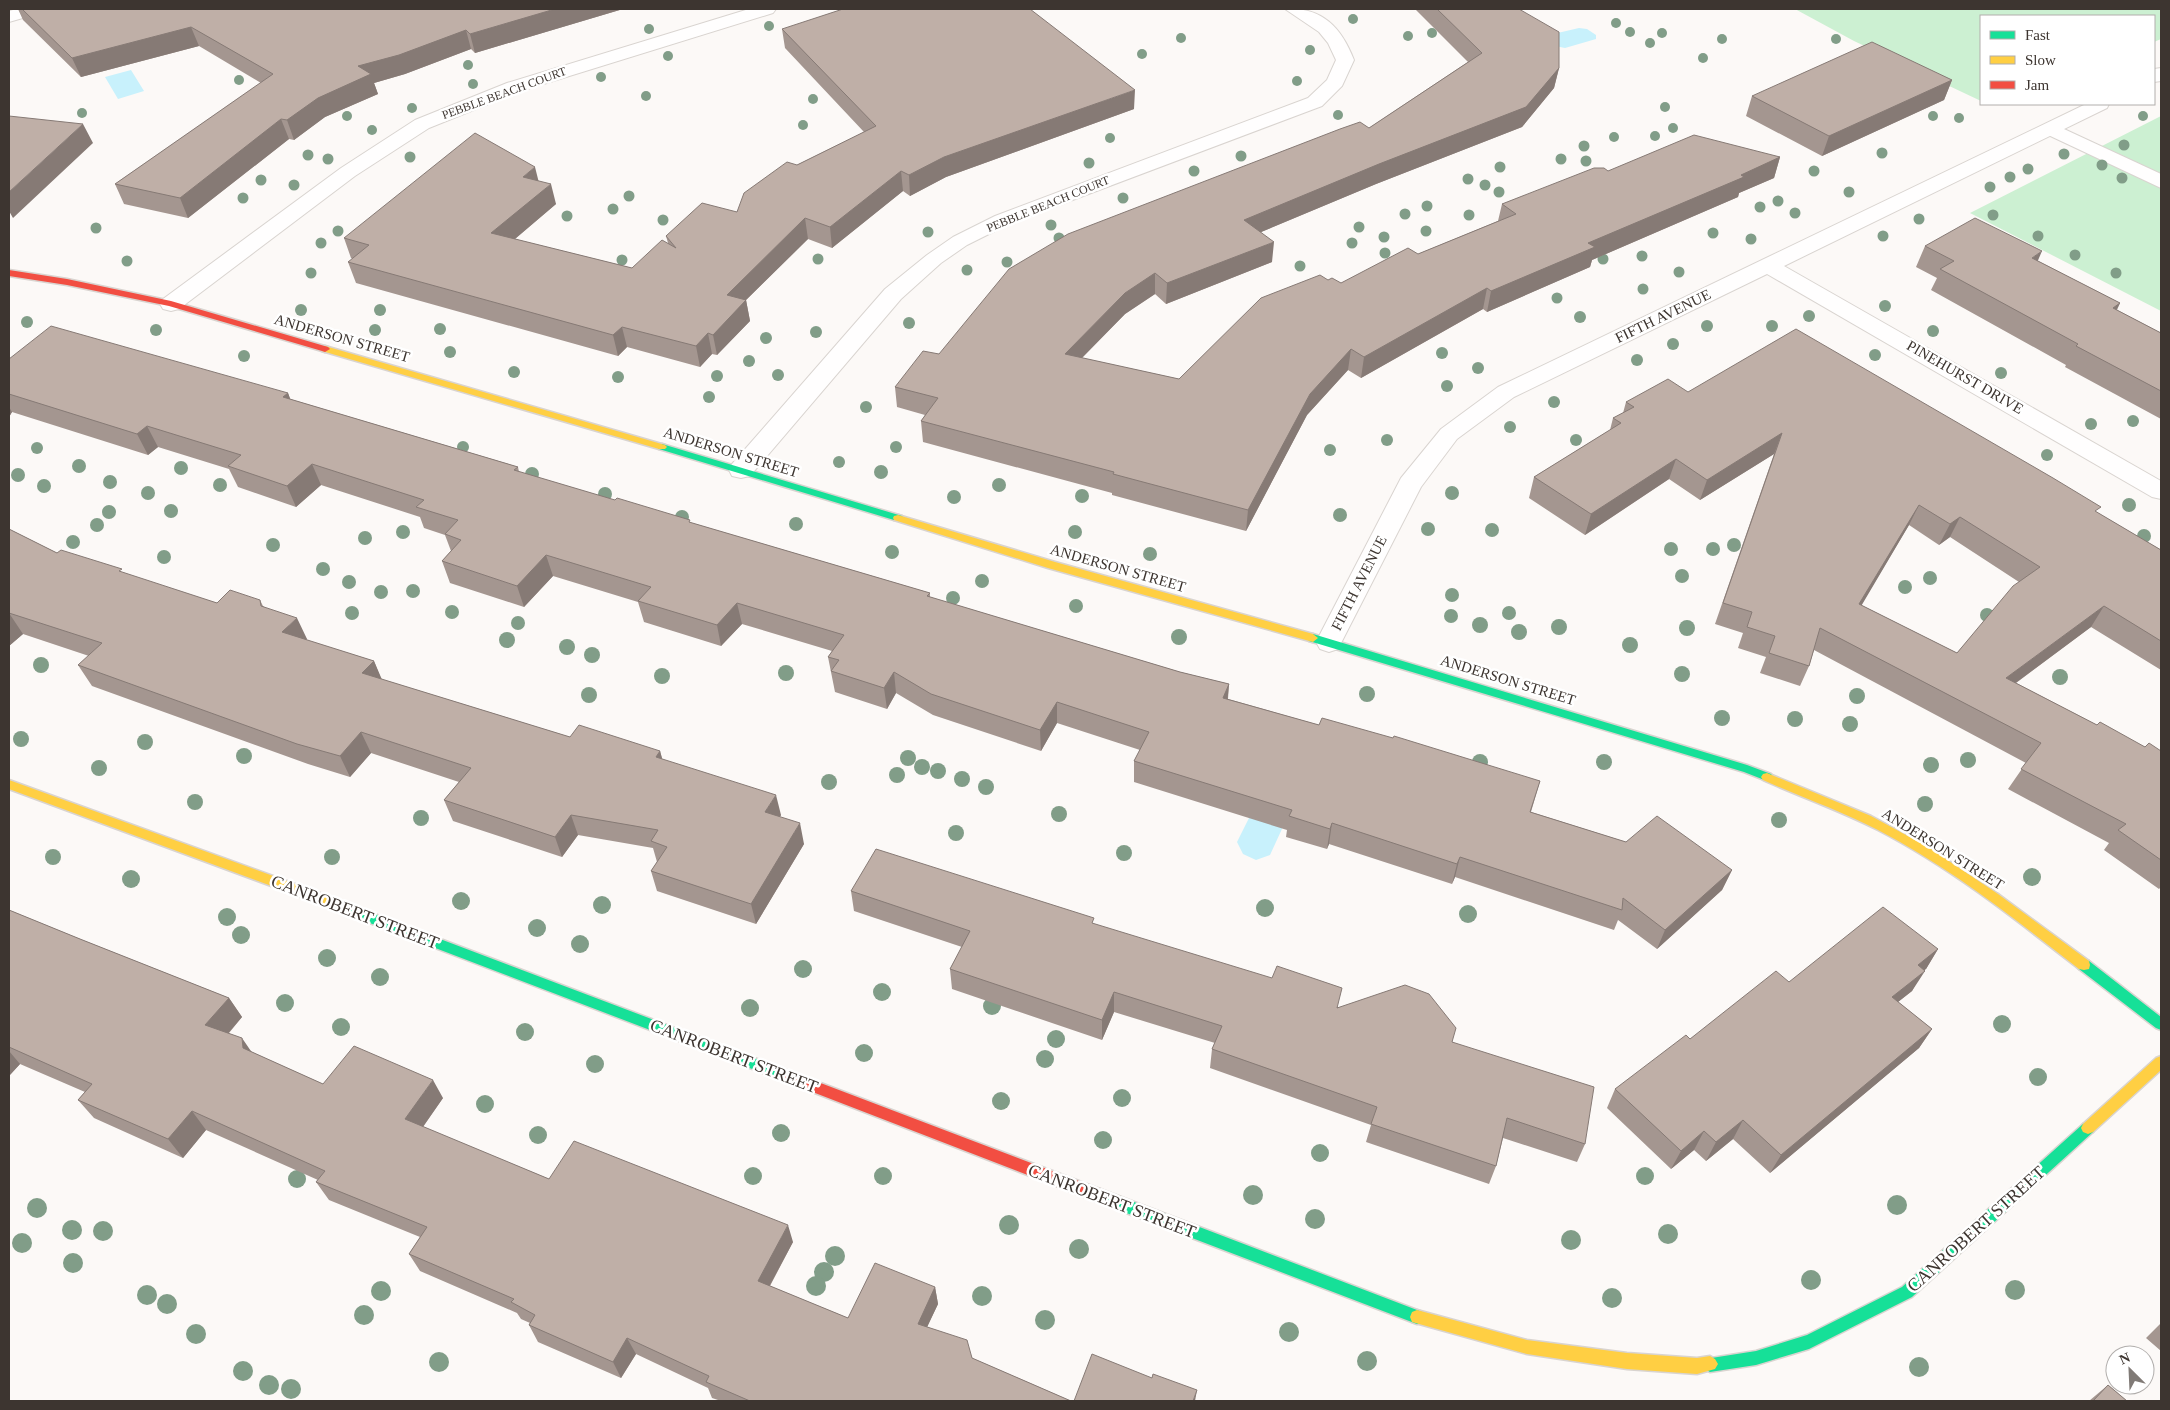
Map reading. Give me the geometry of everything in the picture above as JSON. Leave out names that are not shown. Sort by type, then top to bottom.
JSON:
[{"type":"street","points":[[9,17],[34,9]]},
{"type":"street","name":"PEBBLE BEACH COURT","points":[[171,304],[348,172],[422,124],[514,87],[767,9]]},
{"type":"street","name":"PEBBLE BEACH COURT","points":[[741,470],[893,294],[910,277],[960,241],[1008,218],[1315,102],[1332,86],[1340,75],[1345,60],[1341,47],[1330,31],[1314,18],[1294,9]]},
{"type":"street","name":"FIFTH AVENUE","points":[[1329,642],[1410,484],[1449,434],[1506,392],[2098,105]]},
{"type":"street","points":[[2051,129],[2161,182]]},
{"type":"street","name":"PINEHURST DRIVE","points":[[1767,265],[2161,491]]},
{"type":"street","name":"ANDERSON STREET","points":[[9,273],[67,282],[171,304],[741,470],[1057,566],[1329,642],[1746,769],[1855,814],[1899,836],[1990,893],[2161,1024]]},
{"type":"street","name":"CANROBERT STREET","points":[[9,784],[317,897],[1420,1318],[1526,1347],[1596,1358],[1697,1366],[1756,1358],[1809,1342],[1907,1292],[2161,1062]]},
{"type":"green space","points":[[1795,9],[2161,9],[2161,39],[2155,42],[2155,15],[1980,15],[1980,101],[1854,41]]},
{"type":"green space","points":[[2161,116],[2161,311],[1970,213]]},
{"type":"water","points":[[1579,28],[1587,29],[1596,35],[1596,39],[1565,48],[1555,46],[1549,35]]},
{"type":"water","points":[[131,70],[144,91],[118,99],[105,77]]},
{"type":"water","points":[[1254,808],[1287,818],[1270,855],[1256,860],[1243,854],[1237,842]]},
{"type":"building","points":[[22,9],[555,9],[470,34],[466,30],[399,55],[358,66],[371,74],[318,98],[287,120],[281,119],[180,198],[115,184],[273,74],[191,27],[72,58]]},
{"type":"building","points":[[843,9],[1030,9],[1135,90],[944,157],[909,175],[901,171],[830,227],[805,218],[727,295],[746,300],[713,335],[708,333],[696,346],[622,327],[613,335],[348,262],[369,245],[344,238],[475,133],[535,167],[523,177],[551,184],[491,233],[632,268],[662,240],[676,248],[666,236],[702,203],[737,212],[744,193],[787,162],[797,165],[876,126],[782,29]]},
{"type":"building","points":[[1437,9],[1519,9],[1559,32],[1559,68],[1526,107],[1379,164],[1244,220],[1274,242],[1167,283],[1155,273],[1125,293],[1065,354],[1179,379],[1261,298],[1320,275],[1328,280],[1332,278],[1341,283],[1408,248],[1418,254],[1516,214],[1502,204],[1594,168],[1604,168],[1608,171],[1694,135],[1780,157],[1741,175],[1744,177],[1588,243],[1595,247],[1491,291],[1487,288],[1364,357],[1351,349],[1310,394],[1248,510],[921,421],[938,398],[895,387],[923,351],[939,354],[1009,269],[1068,234],[1340,129],[1360,122],[1369,128],[1482,53]]},
{"type":"building","points":[[1872,42],[1952,80],[1829,136],[1752,96]]},
{"type":"building","points":[[9,116],[83,124],[9,192]]},
{"type":"building","points":[[1975,218],[2042,251],[2032,258],[2120,303],[2113,308],[2161,333],[2161,391],[2076,346],[2078,344],[1940,269],[1954,261],[1925,246]]},
{"type":"building","points":[[51,326],[288,393],[283,397],[518,467],[514,470],[615,500],[617,498],[690,520],[689,522],[930,593],[927,596],[1180,672],[1229,684],[1223,698],[1319,725],[1322,718],[1393,738],[1394,736],[1540,781],[1530,812],[1626,842],[1657,816],[1732,870],[1665,930],[1623,898],[1622,910],[1460,857],[1457,864],[1332,823],[1330,829],[1289,816],[1292,810],[1134,761],[1149,732],[1057,702],[1040,730],[931,694],[894,672],[884,688],[831,671],[839,660],[828,657],[844,635],[737,603],[717,625],[638,601],[651,587],[546,555],[517,586],[442,561],[461,540],[445,534],[458,520],[416,507],[424,500],[312,464],[287,486],[228,466],[241,455],[147,426],[137,434],[9,394],[9,359]]},
{"type":"building","points":[[1796,329],[2101,507],[2095,511],[2161,550],[2161,641],[2104,606],[2006,678],[2097,725],[2100,722],[2145,747],[2149,743],[2161,751],[2161,860],[2118,830],[2126,824],[2021,769],[2041,743],[1820,628],[1809,666],[1769,653],[1775,636],[1747,627],[1752,612],[1723,603],[1782,433],[1707,480],[1676,459],[1591,514],[1534,477],[1621,423],[1613,418],[1634,407],[1626,402],[1668,379],[1688,392]],"holes":[[[1919,505],[1950,524],[1960,517],[2040,567],[2013,586],[1957,653],[1859,604]]]},
{"type":"building","points":[[9,529],[57,553],[61,550],[122,569],[119,571],[217,603],[230,590],[260,600],[261,606],[297,618],[282,632],[374,661],[362,673],[570,737],[579,725],[660,751],[656,757],[776,795],[765,812],[800,823],[751,904],[651,871],[667,847],[651,841],[658,830],[571,815],[555,837],[444,800],[471,768],[361,732],[340,756],[297,744],[78,665],[102,643],[9,613]]},
{"type":"building","points":[[876,849],[1094,918],[1092,923],[1272,978],[1277,966],[1342,988],[1337,1008],[1405,985],[1429,994],[1456,1028],[1452,1042],[1594,1087],[1585,1144],[1507,1118],[1496,1166],[1371,1124],[1377,1107],[1212,1049],[1222,1026],[1114,992],[1102,1020],[950,969],[970,931],[851,891]]},
{"type":"building","points":[[1883,907],[1938,949],[1918,965],[1925,971],[1892,997],[1932,1029],[1781,1155],[1743,1120],[1716,1142],[1704,1131],[1681,1151],[1615,1089],[1686,1035],[1690,1039],[1776,971],[1789,982]]},
{"type":"building","points":[[9,910],[229,998],[205,1025],[242,1038],[243,1048],[323,1084],[354,1046],[433,1080],[405,1119],[549,1179],[574,1141],[788,1225],[758,1281],[848,1318],[875,1263],[935,1287],[918,1324],[967,1340],[972,1358],[1071,1401],[750,1401],[706,1382],[709,1376],[627,1338],[613,1362],[529,1325],[535,1315],[511,1302],[514,1299],[409,1254],[427,1227],[316,1182],[325,1171],[192,1111],[168,1139],[78,1100],[92,1084],[9,1047]]},
{"type":"building","points":[[1092,1354],[1152,1378],[1153,1374],[1197,1390],[1193,1401],[1074,1401]]},
{"type":"building","points":[[2105,1388],[2105,1395],[2120,1395],[2127,1401],[2093,1401]]},
{"type":"traffic: fast","points":[[662,447],[898,518]]},
{"type":"traffic: fast","points":[[1313,638],[1747,769],[1767,777]]},
{"type":"traffic: fast","points":[[324,900],[789,1077]]},
{"type":"traffic: fast","points":[[2084,965],[2161,1024]]},
{"type":"traffic: fast","points":[[1710,1364],[1756,1358],[1809,1342],[1907,1292],[2088,1128]]},
{"type":"traffic: fast","points":[[1100,1196],[1417,1317]]},
{"type":"traffic: slow","points":[[325,349],[662,447]]},
{"type":"traffic: slow","points":[[898,518],[1052,565],[1313,638]]},
{"type":"traffic: slow","points":[[1767,777],[1867,819],[1923,850],[1994,897],[2084,965]]},
{"type":"traffic: slow","points":[[9,784],[324,900]]},
{"type":"traffic: slow","points":[[2088,1128],[2161,1062]]},
{"type":"traffic: slow","points":[[1417,1317],[1527,1347],[1627,1361],[1697,1366],[1710,1364]]},
{"type":"traffic: jam","points":[[9,273],[67,282],[171,304],[325,349]]},
{"type":"traffic: jam","points":[[789,1077],[1100,1196]]}]
